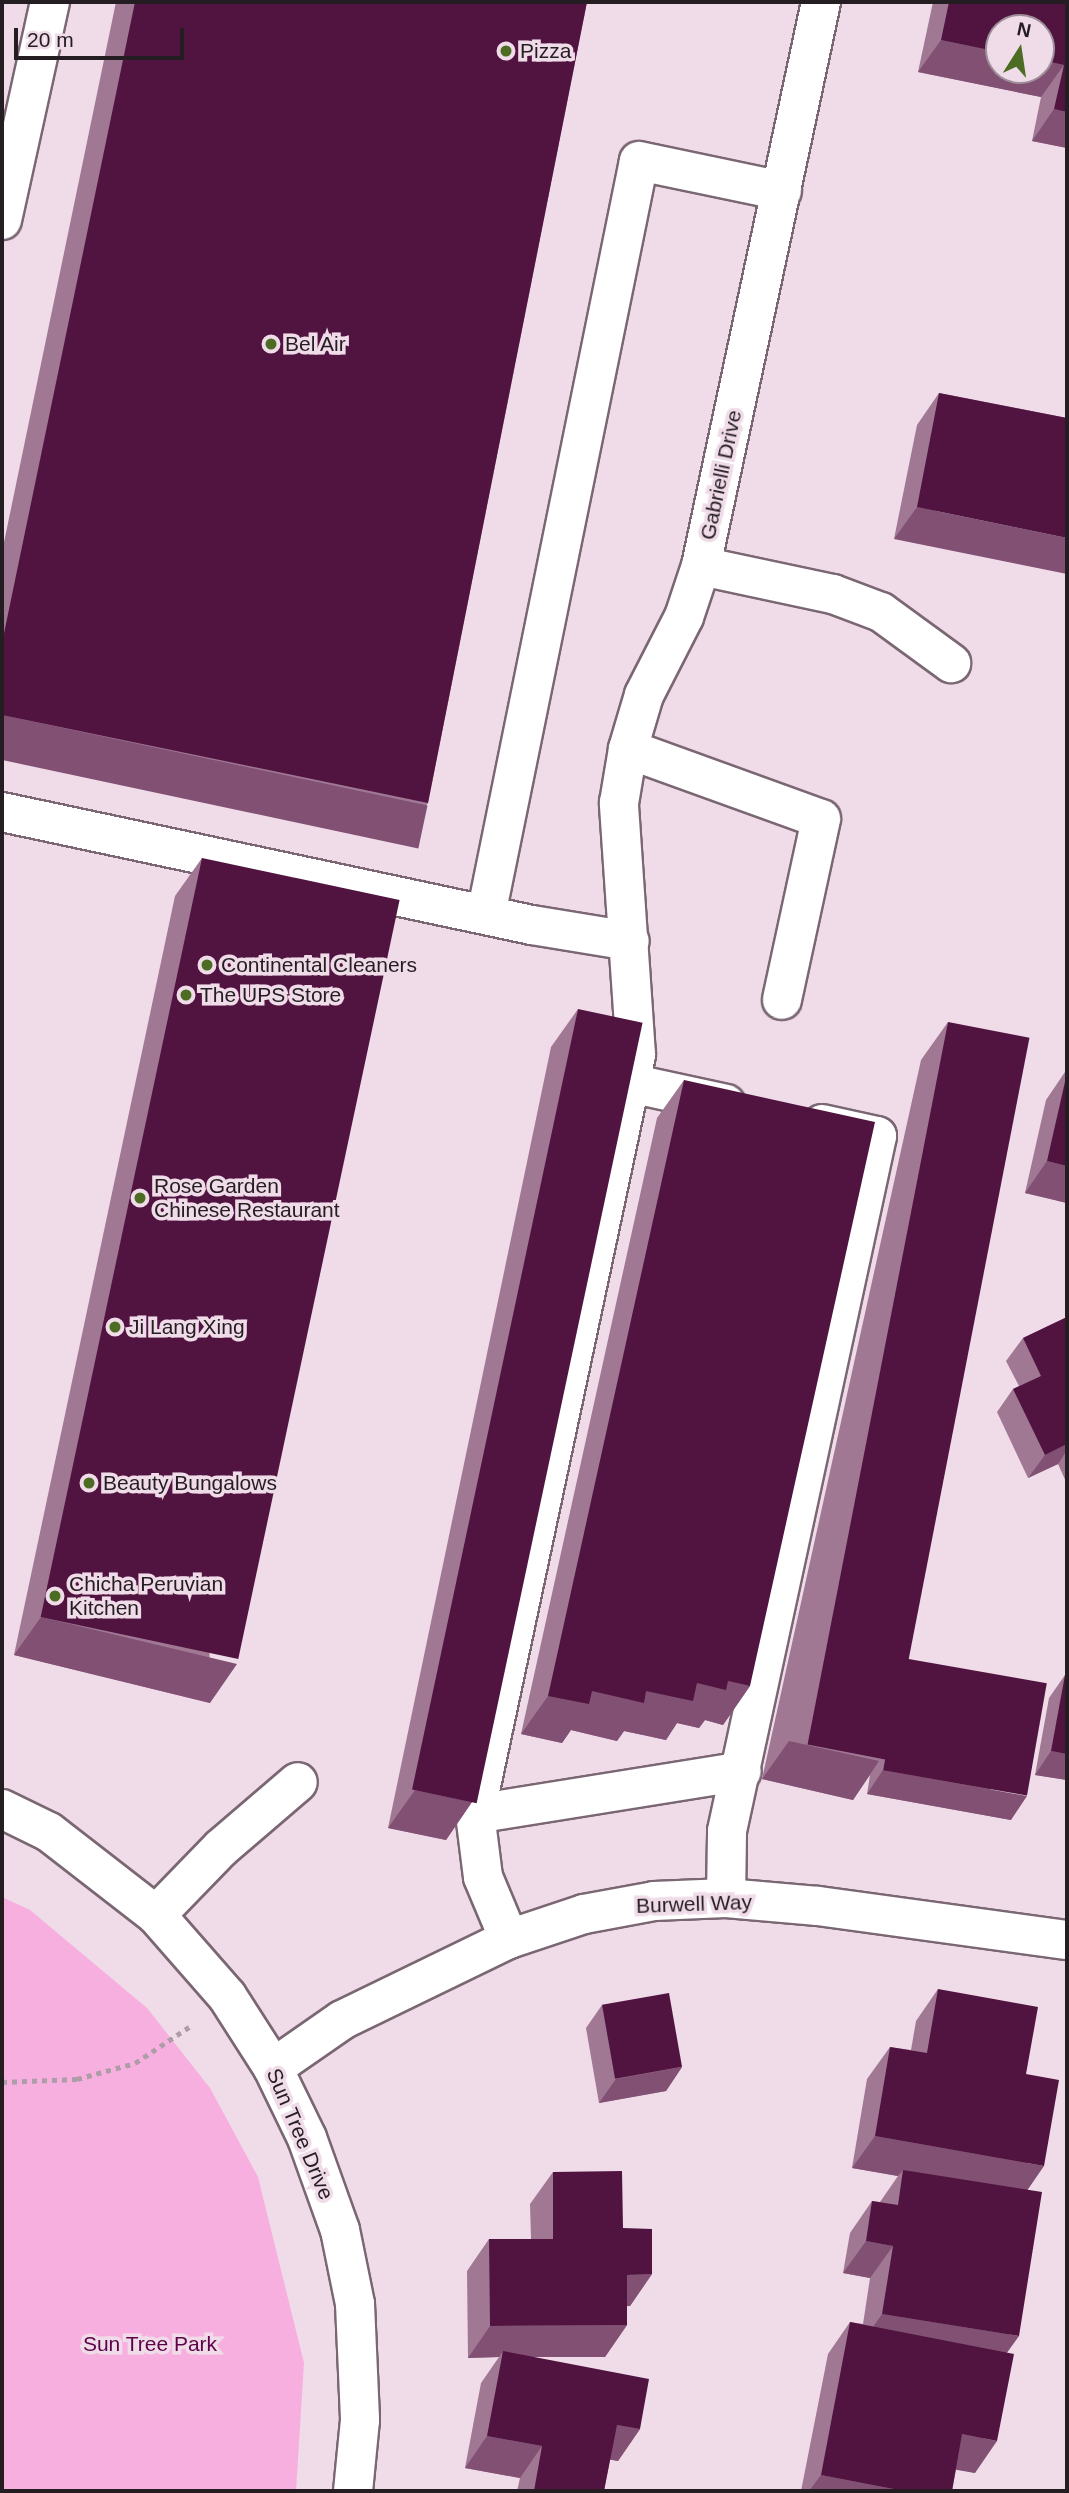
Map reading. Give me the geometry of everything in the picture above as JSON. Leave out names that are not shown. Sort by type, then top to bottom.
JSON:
[{"type":"street","points":[[2,220],[50,2]]},
{"type":"street","name":"Gabrielli Drive","points":[[509,1939],[483,1877],[475,1814],[636,1055],[619,803],[628,749],[645,695],[684,617],[701,566],[821,2]]},
{"type":"street","points":[[486,915],[639,161],[782,191]]},
{"type":"street","points":[[701,566],[833,594],[881,612],[950,663]]},
{"type":"street","points":[[628,749],[821,819],[782,1000]]},
{"type":"street","points":[[2,812],[486,915],[630,941]]},
{"type":"street","points":[[630,1083],[877,1136],[727,1831],[726,1898]]},
{"type":"street","points":[[475,1814],[742,1771]]},
{"type":"street","points":[[156,1915],[221,1848],[299,1782]]},
{"type":"street","name":"Sun Tree Drive","points":[[2,1809],[49,1832],[156,1915],[227,1996],[273,2068],[307,2138],[340,2230],[355,2304],[360,2420],[353,2491]]},
{"type":"street","name":"Burwell Way","points":[[273,2068],[342,2020],[509,1939],[584,1914],[654,1901],[726,1898],[1067,1940]]},
{"type":"path","points":[[2,2082],[78,2079],[135,2063],[227,1996]]},
{"type":"green space","name":"Sun Tree Park","points":[[2,1897],[30,1910],[147,2008],[210,2088],[258,2177],[304,2363],[296,2491],[2,2491]]},
{"type":"building","name":"Bel Air","points":[[135,2],[587,2],[428,803],[2,715],[2,643]]},
{"type":"building","points":[[949,2],[1067,2],[1067,112],[1054,109],[1064,65],[1055,63],[1055,14],[985,14],[985,49],[941,40]]},
{"type":"building","points":[[939,393],[1067,418],[1067,538],[917,507]]},
{"type":"building","points":[[202,858],[400,900],[238,1659],[41,1617]]},
{"type":"building","points":[[578,1009],[643,1023],[477,1803],[412,1790]]},
{"type":"building","points":[[948,1022],[1029,1038],[889,1760],[808,1744]]},
{"type":"building","points":[[1067,1073],[1067,1166],[1047,1161]]},
{"type":"building","points":[[684,1080],[875,1122],[750,1686],[728,1681],[726,1690],[697,1683],[693,1701],[646,1691],[644,1703],[592,1691],[589,1704],[548,1696]]},
{"type":"building","points":[[1067,1317],[1067,1444],[1045,1455],[1013,1389],[1041,1376],[1023,1338]]},
{"type":"building","points":[[903,1658],[1047,1683],[1027,1796],[883,1770]]},
{"type":"building","points":[[1067,1675],[1067,1754],[1051,1751]]},
{"type":"building","points":[[938,1989],[1038,2007],[1026,2074],[1059,2080],[1044,2166],[875,2136],[890,2047],[927,2053]]},
{"type":"building","points":[[669,1993],[682,2067],[615,2079],[602,2005]]},
{"type":"building","points":[[903,2170],[1042,2192],[1019,2336],[882,2314],[893,2246],[866,2241],[872,2201],[898,2205]]},
{"type":"building","points":[[622,2171],[623,2228],[652,2229],[652,2274],[627,2275],[627,2325],[490,2326],[489,2239],[553,2239],[553,2172]]},
{"type":"building","points":[[850,2322],[1014,2354],[997,2441],[962,2434],[952,2491],[904,2491],[821,2475]]},
{"type":"building","points":[[503,2351],[649,2379],[640,2429],[617,2425],[604,2491],[534,2491],[542,2446],[487,2436]]},
{"type":"place","name":"Pizza","points":[[506,51]]},
{"type":"place","name":"Bel Air","points":[[271,344]]},
{"type":"place","name":"Continental Cleaners","points":[[207,965]]},
{"type":"place","name":"The UPS Store","points":[[186,995]]},
{"type":"place","name":"Rose Garden Chinese Restaurant","points":[[140,1198]]},
{"type":"place","name":"Ji Lang Xing","points":[[115,1327]]},
{"type":"place","name":"Beauty Bungalows","points":[[89,1483]]},
{"type":"place","name":"Chicha Peruvian Kitchen","points":[[55,1596]]}]
